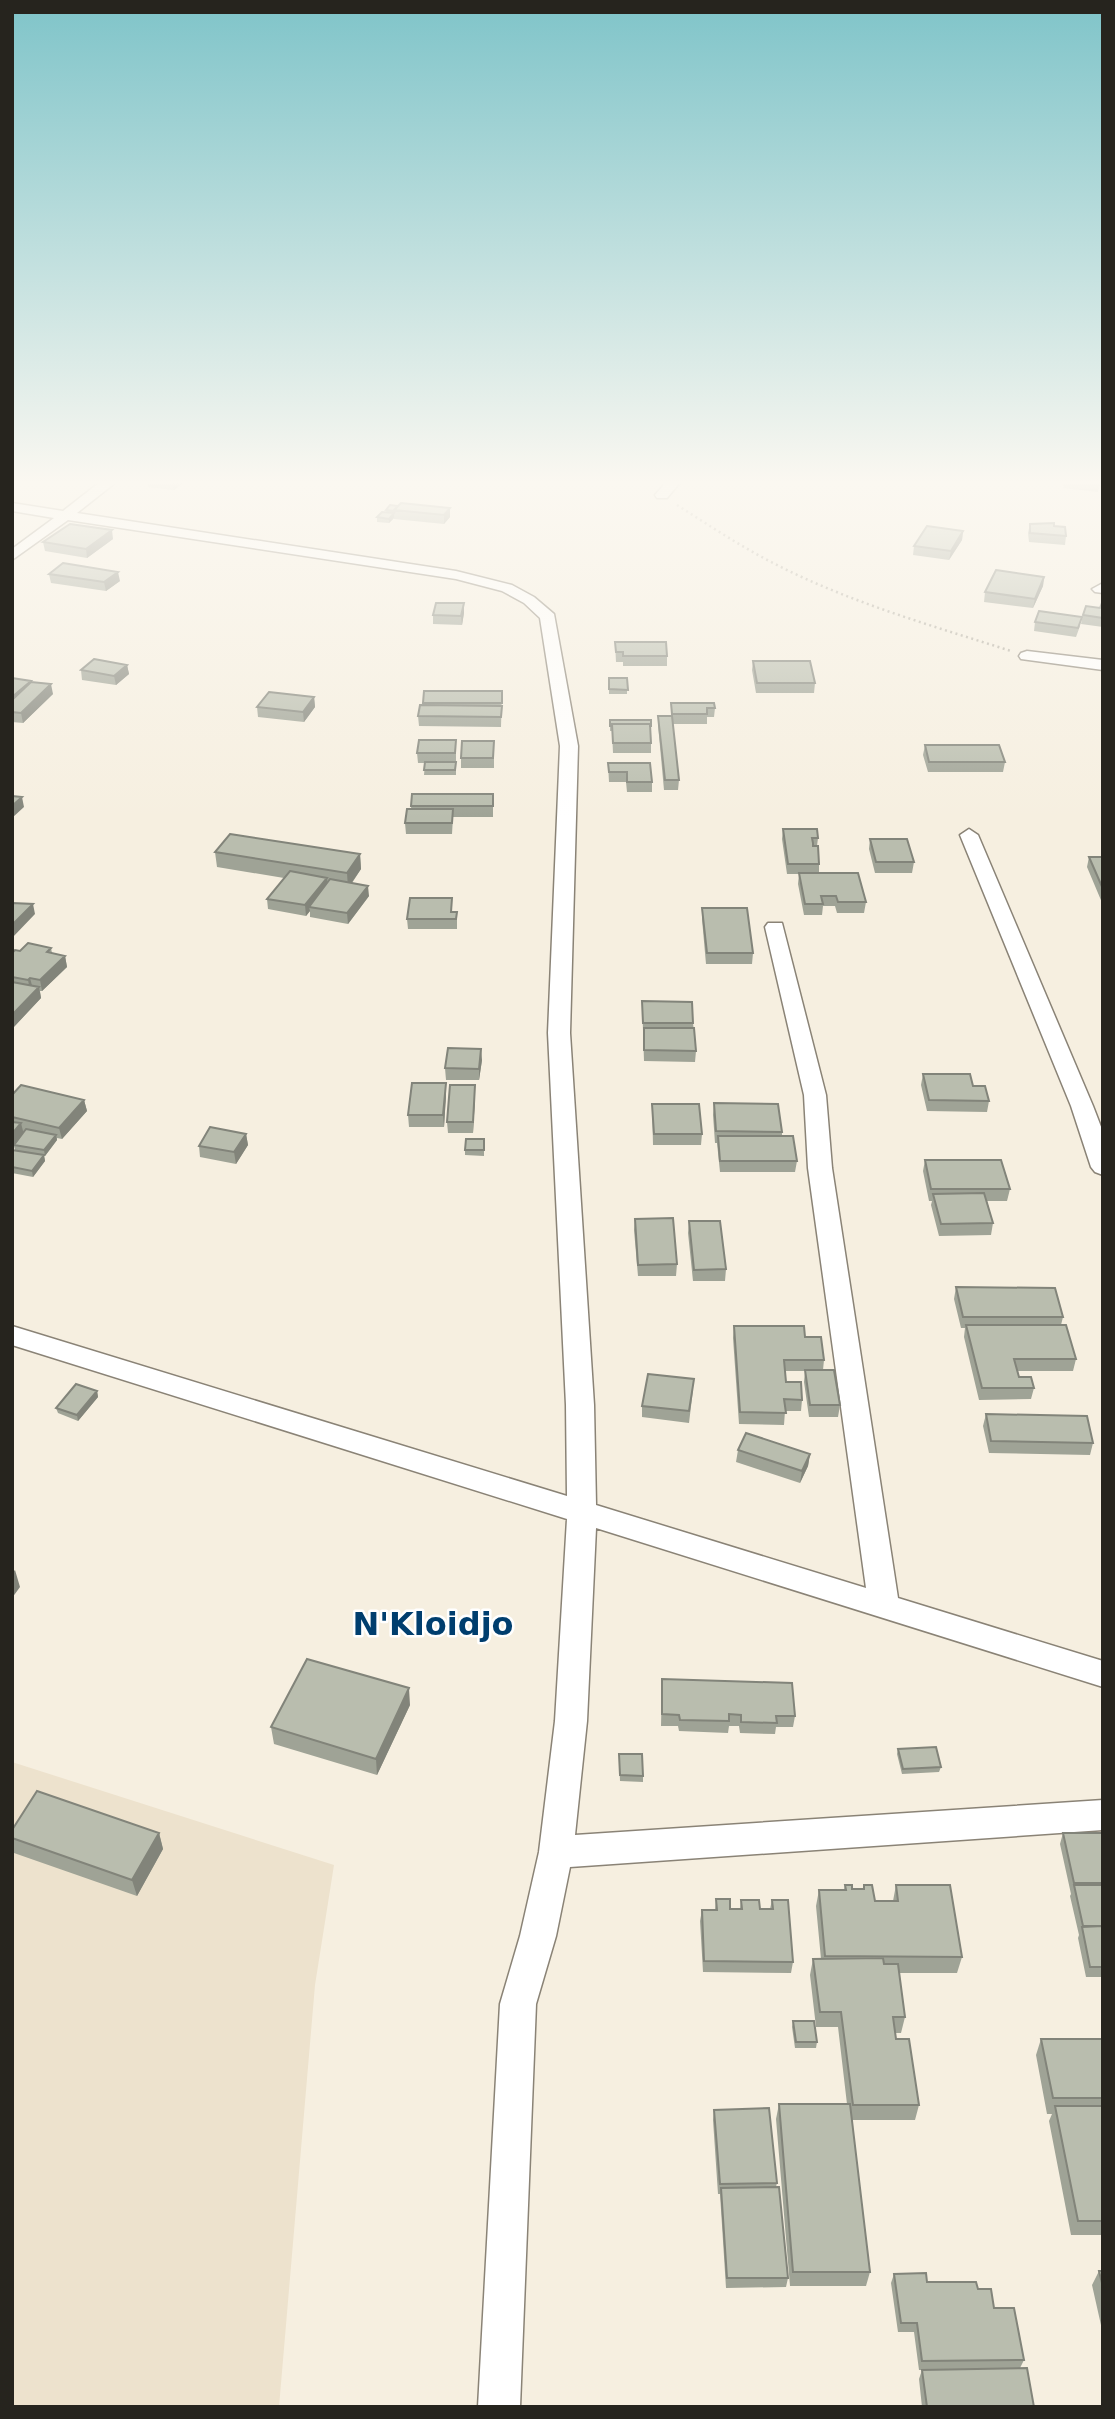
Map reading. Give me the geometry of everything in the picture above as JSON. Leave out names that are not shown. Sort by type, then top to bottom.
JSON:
[{"type":"street","points":[[499,2407],[518,2004],[538,1936],[556,1852],[571,1721],[582,1513],[580,1405],[559,1033],[569,746],[548,617],[529,600],[514,592]]},
{"type":"street","points":[[1027,656],[1103,665]]},
{"type":"street","points":[[969,835],[1082,1106],[1103,1167]]},
{"type":"street","points":[[775,927],[815,1095],[820,1168],[884,1606]]},
{"type":"street","points":[[12,1335],[1103,1674]]},
{"type":"street","points":[[556,1852],[1103,1815]]},
{"type":"path","points":[[839,592],[906,618],[1027,656]]},
{"type":"shaded area","points":[[12,1762],[334,1865],[315,1985],[279,2407],[12,2407]]},
{"type":"building","points":[[985,592],[1038,592],[1035,599]]},
{"type":"building","points":[[1103,600],[1103,618],[1083,615],[1086,606],[1100,608]]},
{"type":"building","points":[[436,603],[464,603],[461,616],[433,615]]},
{"type":"building","points":[[1039,611],[1082,617],[1078,628],[1035,622]]},
{"type":"building","points":[[615,642],[666,642],[667,656],[623,656],[623,652],[616,652]]},
{"type":"building","points":[[94,659],[127,665],[114,676],[81,670]]},
{"type":"building","points":[[753,661],[810,661],[815,683],[757,683]]},
{"type":"building","points":[[12,678],[31,681],[12,697]]},
{"type":"building","points":[[609,678],[627,678],[628,690],[609,689]]},
{"type":"building","points":[[31,682],[51,684],[21,713],[12,712],[12,700]]},
{"type":"building","points":[[424,691],[502,691],[502,703],[423,703]]},
{"type":"building","points":[[269,692],[314,697],[303,712],[257,707]]},
{"type":"building","points":[[671,703],[714,703],[715,708],[707,708],[707,714],[672,714]]},
{"type":"building","points":[[420,705],[502,706],[501,717],[418,716]]},
{"type":"building","points":[[658,716],[672,716],[679,780],[665,780]]},
{"type":"building","points":[[610,720],[651,720],[651,726],[610,726]]},
{"type":"building","points":[[612,724],[650,724],[651,743],[613,743]]},
{"type":"building","points":[[419,740],[456,740],[455,753],[417,753]]},
{"type":"building","points":[[462,741],[494,741],[493,758],[461,758]]},
{"type":"building","points":[[925,745],[999,745],[1005,762],[929,762]]},
{"type":"building","points":[[425,762],[456,762],[455,770],[424,770]]},
{"type":"building","points":[[608,763],[650,763],[652,782],[627,782],[627,772],[609,772]]},
{"type":"building","points":[[412,794],[493,794],[493,806],[411,806]]},
{"type":"building","points":[[12,796],[22,797],[12,806]]},
{"type":"building","points":[[407,809],[453,809],[452,823],[405,823]]},
{"type":"building","points":[[783,829],[817,829],[818,838],[812,838],[813,846],[818,846],[819,864],[788,864]]},
{"type":"building","points":[[230,834],[360,854],[347,873],[215,852]]},
{"type":"building","points":[[870,839],[907,839],[914,862],[876,862]]},
{"type":"building","points":[[1089,857],[1103,857],[1103,889]]},
{"type":"building","points":[[290,871],[327,878],[305,905],[267,899]]},
{"type":"building","points":[[799,873],[858,873],[866,902],[838,902],[836,896],[821,896],[823,904],[805,904]]},
{"type":"building","points":[[330,879],[368,886],[347,913],[309,907]]},
{"type":"building","points":[[410,898],[452,898],[451,912],[457,912],[456,919],[407,919]]},
{"type":"building","points":[[12,903],[33,904],[12,925]]},
{"type":"building","points":[[702,908],[747,908],[753,953],[707,953]]},
{"type":"building","points":[[28,943],[51,948],[47,952],[65,956],[40,980],[12,977],[12,953],[15,950],[20,951]]},
{"type":"building","points":[[12,982],[39,987],[12,1015]]},
{"type":"building","points":[[642,1001],[692,1002],[693,1023],[643,1023]]},
{"type":"building","points":[[644,1028],[694,1028],[696,1051],[644,1050]]},
{"type":"building","points":[[448,1048],[481,1049],[479,1069],[445,1068]]},
{"type":"building","points":[[923,1074],[970,1074],[973,1086],[985,1086],[989,1101],[929,1100]]},
{"type":"building","points":[[412,1083],[446,1083],[443,1115],[408,1115]]},
{"type":"building","points":[[21,1085],[84,1100],[59,1128],[12,1117],[12,1095]]},
{"type":"building","points":[[450,1085],[475,1085],[473,1122],[447,1122]]},
{"type":"building","points":[[714,1103],[778,1104],[782,1132],[716,1131]]},
{"type":"building","points":[[652,1104],[699,1104],[702,1134],[654,1134]]},
{"type":"building","points":[[12,1122],[21,1123],[12,1134]]},
{"type":"building","points":[[210,1127],[246,1134],[234,1152],[199,1146]]},
{"type":"building","points":[[26,1129],[56,1135],[44,1150],[14,1145]]},
{"type":"building","points":[[718,1136],[793,1136],[797,1161],[720,1161]]},
{"type":"building","points":[[466,1139],[484,1139],[484,1150],[465,1150]]},
{"type":"building","points":[[12,1150],[44,1155],[32,1171],[12,1167]]},
{"type":"building","points":[[925,1160],[1001,1160],[1010,1189],[931,1189]]},
{"type":"building","points":[[984,1193],[993,1223],[941,1224],[933,1194]]},
{"type":"building","points":[[673,1218],[677,1264],[638,1265],[635,1219]]},
{"type":"building","points":[[689,1221],[720,1221],[726,1269],[694,1270]]},
{"type":"building","points":[[956,1287],[1055,1288],[1063,1317],[963,1317]]},
{"type":"building","points":[[966,1325],[1066,1325],[1076,1359],[1014,1359],[1019,1377],[1031,1377],[1034,1388],[982,1388]]},
{"type":"building","points":[[734,1326],[804,1326],[805,1337],[821,1337],[824,1360],[784,1360],[786,1382],[801,1382],[802,1400],[784,1399],[786,1413],[740,1412]]},
{"type":"building","points":[[805,1370],[834,1370],[840,1405],[810,1405]]},
{"type":"building","points":[[648,1374],[694,1379],[689,1411],[642,1406]]},
{"type":"building","points":[[76,1384],[97,1391],[77,1415],[56,1408]]},
{"type":"building","points":[[986,1414],[1087,1416],[1093,1443],[991,1441]]},
{"type":"building","points":[[746,1433],[810,1454],[802,1471],[738,1450]]},
{"type":"building","points":[[307,1659],[409,1688],[376,1759],[271,1727]]},
{"type":"building","points":[[662,1679],[792,1683],[795,1716],[776,1716],[777,1723],[741,1722],[741,1715],[729,1714],[729,1721],[680,1720],[679,1715],[662,1714]]},
{"type":"building","points":[[936,1747],[941,1767],[903,1769],[898,1749]]},
{"type":"building","points":[[619,1754],[642,1754],[643,1776],[620,1775]]},
{"type":"building","points":[[37,1791],[159,1833],[132,1880],[12,1838],[12,1830]]},
{"type":"building","points":[[1063,1833],[1103,1833],[1103,1883],[1074,1883]]},
{"type":"building","points":[[845,1885],[852,1885],[852,1889],[864,1889],[864,1885],[872,1885],[875,1901],[898,1901],[896,1885],[950,1885],[962,1957],[825,1956],[819,1890],[846,1890]]},
{"type":"building","points":[[1074,1885],[1103,1885],[1103,1926],[1083,1926]]},
{"type":"building","points":[[716,1899],[730,1899],[730,1909],[742,1909],[741,1900],[759,1900],[760,1909],[773,1909],[772,1900],[788,1900],[793,1962],[704,1961],[702,1910],[717,1910]]},
{"type":"building","points":[[1103,1926],[1103,1967],[1090,1967],[1082,1927]]},
{"type":"building","points":[[883,1958],[884,1964],[898,1964],[905,2017],[893,2017],[896,2039],[909,2039],[919,2105],[853,2105],[841,2012],[820,2012],[813,1959]]},
{"type":"building","points":[[793,2021],[814,2021],[817,2042],[796,2042]]},
{"type":"building","points":[[1041,2039],[1103,2039],[1103,2098],[1053,2098]]},
{"type":"building","points":[[779,2104],[850,2104],[870,2272],[793,2272]]},
{"type":"building","points":[[1055,2106],[1103,2106],[1103,2221],[1078,2221]]},
{"type":"building","points":[[769,2108],[777,2183],[720,2184],[714,2110]]},
{"type":"building","points":[[779,2187],[788,2278],[727,2278],[721,2188]]},
{"type":"building","points":[[1099,2271],[1103,2271],[1103,2287]]},
{"type":"building","points":[[926,2273],[927,2282],[976,2282],[978,2289],[991,2289],[994,2308],[1014,2308],[1024,2360],[922,2361],[917,2323],[901,2323],[894,2274]]},
{"type":"building","points":[[1027,2368],[1034,2407],[927,2407],[922,2370]]},
{"type":"district","name":"N'Kloidjo","points":[[433,1624]]}]
